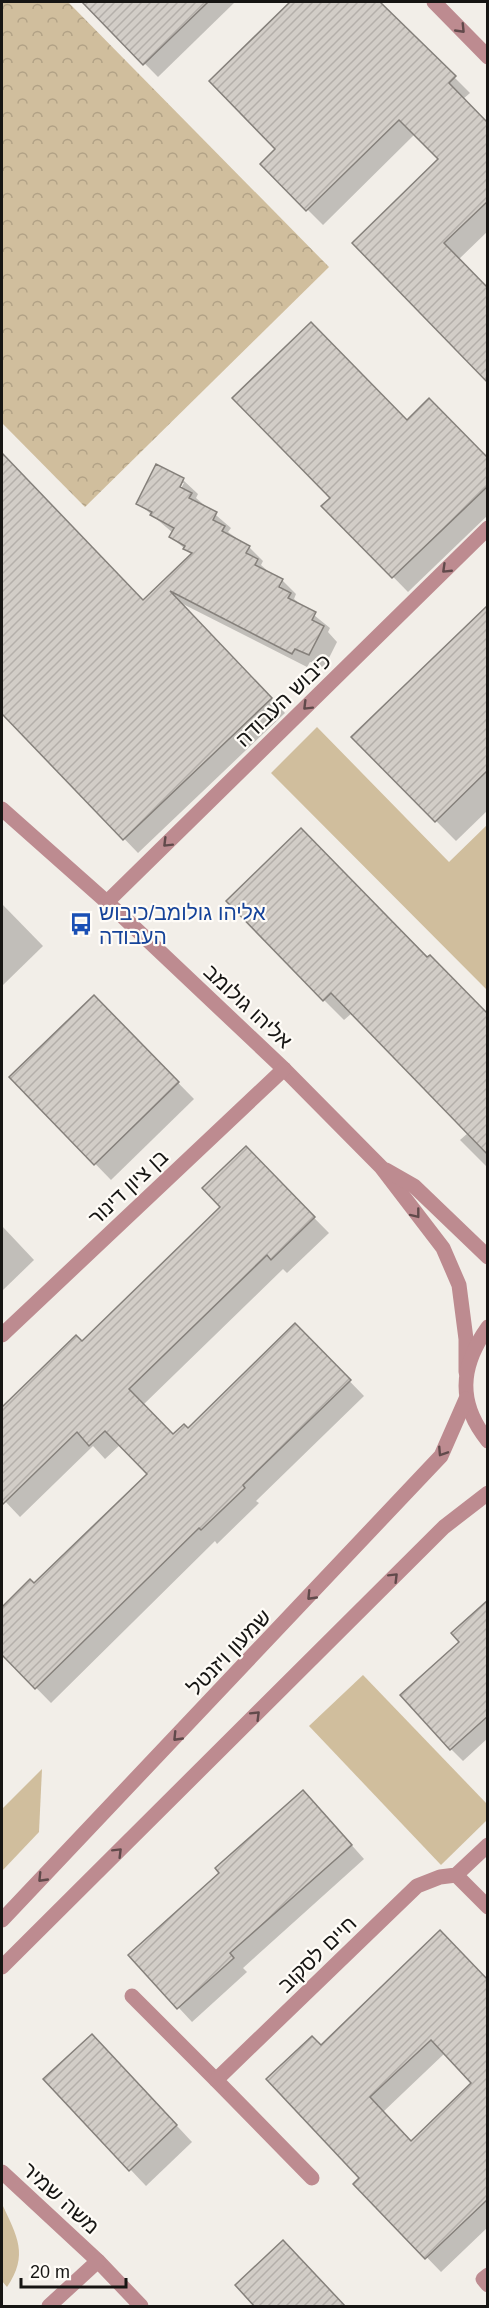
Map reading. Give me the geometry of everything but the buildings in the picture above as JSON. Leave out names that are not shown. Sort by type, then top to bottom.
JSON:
[{"type":"street","points":[[434,2],[488,57]]},
{"type":"street","name":"כיבוש העבודה","points":[[107,902],[488,528]]},
{"type":"street","name":"אליהו גולומב","points":[[2,809],[107,902],[284,1069],[381,1167],[443,1248],[459,1285],[466,1339],[466,1399]]},
{"type":"street","name":"בן ציון דינור","points":[[2,1335],[284,1069]]},
{"type":"street","name":"אליהו גולומב","points":[[381,1167],[414,1186],[488,1257]]},
{"type":"street","points":[[466,1372],[474,1346],[488,1327]]},
{"type":"street","points":[[466,1399],[474,1425],[488,1442]]},
{"type":"street","name":"שמעון ויזנטל","points":[[2,1920],[441,1456],[466,1399]]},
{"type":"street","points":[[2,1967],[444,1527],[488,1493]]},
{"type":"street","name":"חיים לסקוב","points":[[216,2080],[417,1886],[440,1877],[456,1875],[488,1845]]},
{"type":"street","points":[[456,1875],[488,1907]]},
{"type":"street","points":[[132,1996],[312,2178]]},
{"type":"street","name":"משה שמיר","points":[[2,2172],[98,2261],[141,2307]]},
{"type":"street","points":[[49,2307],[98,2261]]},
{"type":"street","points":[[488,2275],[483,2279],[488,2285]]},
{"type":"green space","points":[[2,2],[68,2],[329,267],[85,507],[2,423]]},
{"type":"green space","points":[[317,727],[449,862],[487,825],[487,990],[271,773]]},
{"type":"green space","points":[[363,1675],[487,1804],[487,1820],[441,1865],[309,1726]]},
{"type":"green space","points":[[42,1769],[39,1832],[2,1871],[2,1809]]},
{"type":"green space","points":[[2,2204],[16,2236],[19,2255],[14,2276],[7,2287],[2,2281]]},
{"type":"place","name":"אליהו גולומב/כיבוש העבודה","points":[[81,924]]}]
